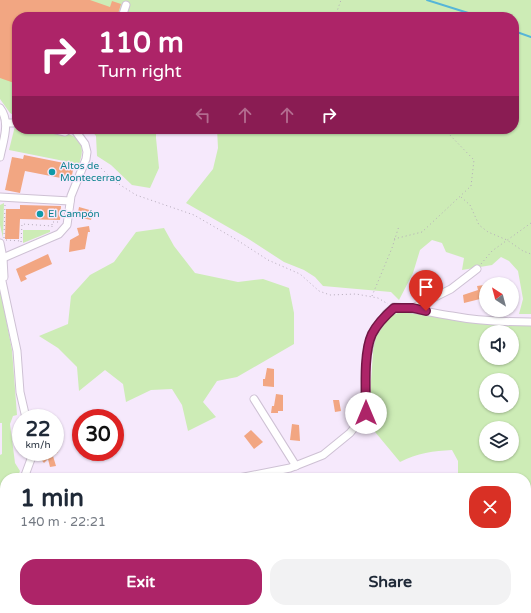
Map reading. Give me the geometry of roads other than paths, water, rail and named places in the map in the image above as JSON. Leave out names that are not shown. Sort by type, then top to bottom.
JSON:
[{"type":"street","points":[[124,12],[126,5]]},
{"type":"street","points":[[0,108],[6,122],[0,157]]},
{"type":"street","points":[[6,122],[12,123]]},
{"type":"street","points":[[2,256],[52,238],[64,230],[68,222],[71,196],[86,159],[87,152],[85,144],[78,134]]},
{"type":"street","points":[[0,197],[70,201]]},
{"type":"street","points":[[0,243],[5,289]]},
{"type":"street","points":[[413,308],[451,289],[477,269]]},
{"type":"street","points":[[0,272],[5,289],[17,351],[20,392],[24,409]]},
{"type":"street","points":[[265,473],[290,468],[323,455],[350,433],[366,413],[366,361],[372,335],[386,314],[394,308],[413,308],[480,320],[531,322]]},
{"type":"street","points":[[254,399],[296,466]]},
{"type":"street","points":[[26,473],[30,461]]},
{"type":"waterway","points":[[427,0],[465,12]]},
{"type":"waterway","points":[[519,33],[531,37]]},
{"type":"place","name":"Altos de Montecerrao","points":[[52,172]]},
{"type":"place","name":"El Campón","points":[[40,214]]}]
